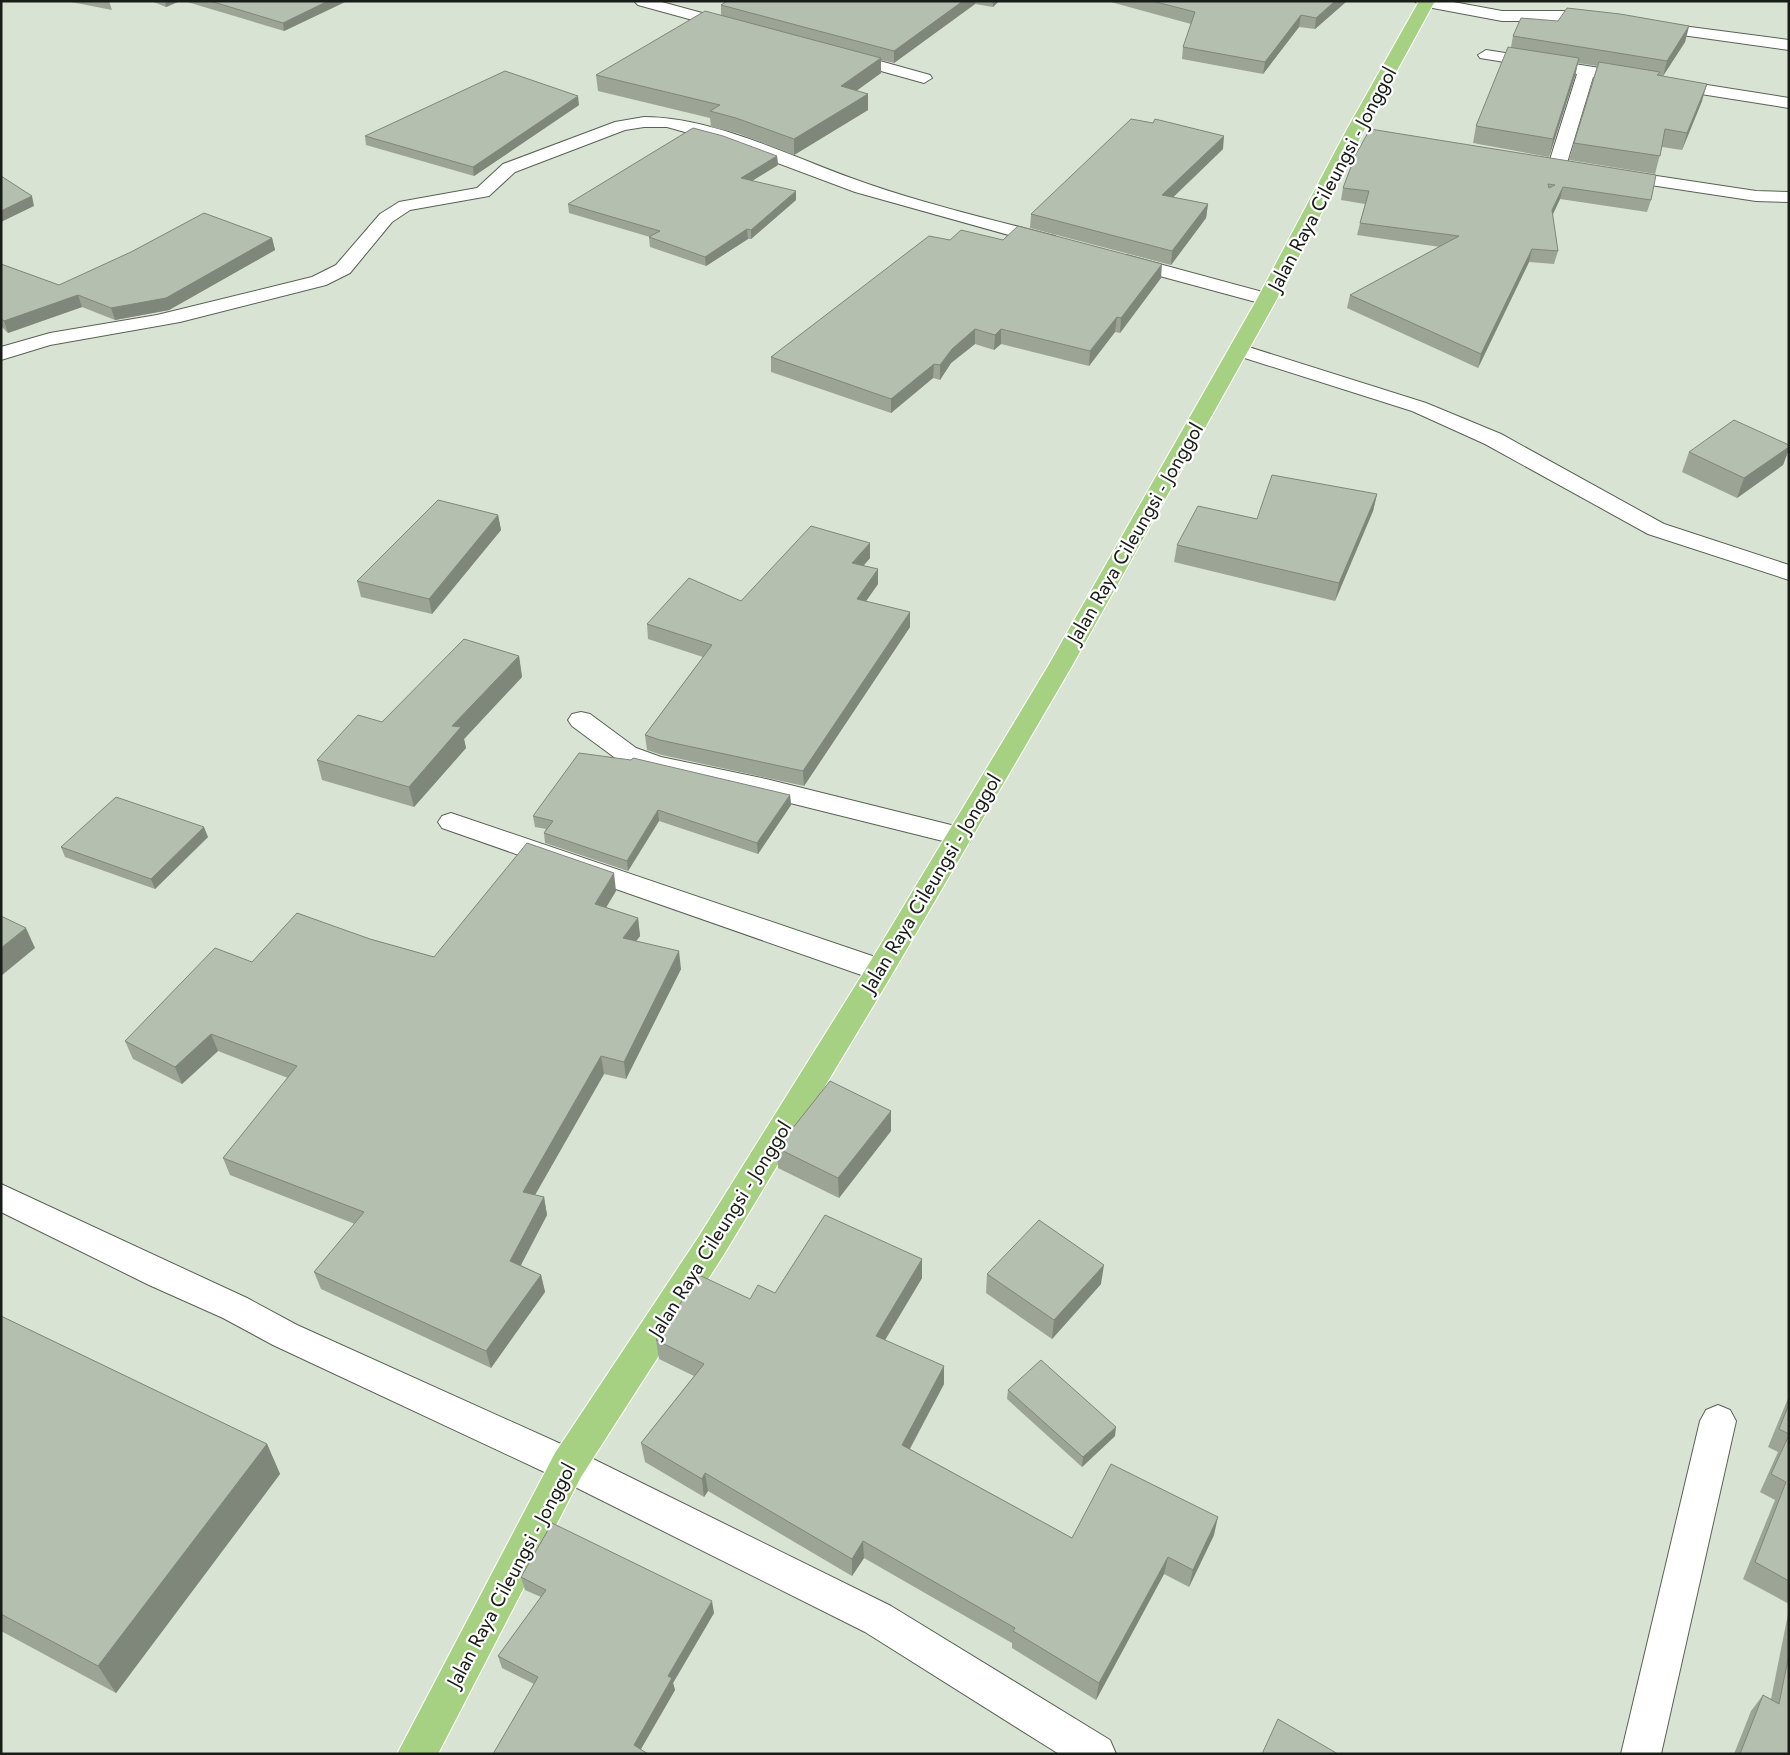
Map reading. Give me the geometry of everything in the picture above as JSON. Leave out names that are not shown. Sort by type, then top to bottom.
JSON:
[{"type":"main road","name":"Jalan Raya Cileungsi - Jonggol","points":[[417,1754],[568,1465],[711,1246],[880,970],[1060,666],[1267,299],[1365,130],[1425,2]]},
{"type":"street","points":[[635,1],[643,1],[746,30]]},
{"type":"street","points":[[1425,2],[1502,16],[1563,16],[1618,22]]},
{"type":"street","points":[[1637,24],[1789,46]]},
{"type":"street","points":[[830,52],[924,78]]},
{"type":"street","points":[[1486,55],[1789,102]]},
{"type":"street","points":[[1557,166],[1586,70]]},
{"type":"street","points":[[1,354],[22,345],[44,339],[136,325],[319,281],[343,269],[386,218],[399,209],[483,192],[509,168],[621,126],[644,122],[667,122],[730,139],[817,172],[895,198],[1069,245]]},
{"type":"street","points":[[1539,162],[1576,169]]},
{"type":"street","points":[[1595,172],[1756,196],[1789,197]]},
{"type":"street","points":[[1106,256],[1267,299]]},
{"type":"street","points":[[1239,350],[1420,407],[1493,439],[1561,474],[1616,508],[1656,529],[1789,573]]},
{"type":"street","points":[[581,720],[627,754],[656,765],[766,788],[959,836]]},
{"type":"street","points":[[451,822],[880,970]]},
{"type":"street","points":[[1,1197],[161,1275],[236,1308],[285,1335],[568,1465],[878,1619],[1096,1754]]},
{"type":"street","points":[[1641,1754],[1718,1422]]},
{"type":"building","points":[[210,1],[328,1],[283,23]]},
{"type":"building","points":[[727,1],[963,1],[894,51],[721,5]]},
{"type":"building","points":[[1152,1],[1335,1],[1316,18],[1301,15],[1265,62],[1183,47],[1195,12]]},
{"type":"building","points":[[1567,8],[1620,14],[1689,26],[1667,61],[1513,36],[1521,18],[1558,21]]},
{"type":"building","points":[[705,11],[881,58],[841,86],[868,94],[794,139],[736,118],[710,111],[720,105],[596,75]]},
{"type":"building","points":[[1508,47],[1579,58],[1553,139],[1476,126]]},
{"type":"building","points":[[1599,62],[1660,72],[1657,75],[1707,84],[1687,133],[1665,129],[1660,156],[1574,143]]},
{"type":"building","points":[[505,71],[578,96],[473,167],[365,136]]},
{"type":"building","points":[[1131,119],[1153,123],[1155,119],[1224,136],[1162,195],[1208,204],[1172,251],[1031,214]]},
{"type":"building","points":[[693,128],[723,136],[777,156],[741,178],[796,191],[751,230],[747,229],[705,257],[649,237],[660,231],[568,204]]},
{"type":"building","points":[[1370,129],[1656,175],[1651,200],[1563,187],[1552,210],[1558,251],[1532,249],[1481,354],[1350,295],[1459,236],[1360,223],[1369,191],[1343,188],[1355,156]]},
{"type":"building","points":[[1,176],[32,196],[1,211]]},
{"type":"building","points":[[204,213],[272,238],[166,298],[111,308],[78,295],[4,321],[1,318],[1,264],[59,285],[131,252]]},
{"type":"building","points":[[1018,226],[1162,264],[1121,318],[1117,317],[1090,351],[1001,329],[995,335],[975,329],[952,349],[940,365],[934,364],[891,399],[771,357],[929,236],[950,240],[961,230],[1003,240]]},
{"type":"building","points":[[1734,420],[1789,445],[1789,447],[1744,478],[1689,452]]},
{"type":"building","points":[[1272,475],[1377,494],[1339,583],[1177,545],[1198,506],[1257,519]]},
{"type":"building","points":[[438,500],[498,515],[429,599],[357,581]]},
{"type":"building","points":[[811,526],[870,543],[852,563],[878,569],[857,599],[910,612],[803,771],[660,740],[645,735],[712,645],[647,624],[689,578],[741,601]]},
{"type":"building","points":[[464,639],[519,656],[452,726],[461,727],[409,787],[317,760],[358,715],[382,722]]},
{"type":"building","points":[[579,753],[631,760],[633,758],[790,795],[757,843],[658,810],[627,861],[544,833],[553,821],[533,816]]},
{"type":"building","points":[[116,797],[204,827],[151,879],[61,847]]},
{"type":"building","points":[[527,843],[614,873],[595,904],[638,918],[623,938],[679,951],[624,1062],[601,1056],[523,1192],[544,1197],[510,1261],[541,1275],[486,1351],[314,1272],[364,1212],[223,1158],[297,1066],[211,1034],[175,1067],[125,1041],[215,948],[252,962],[297,913],[370,939],[434,957]]},
{"type":"building","points":[[1,916],[26,928],[1,948]]},
{"type":"building","points":[[830,1081],[891,1111],[838,1178],[777,1148]]},
{"type":"building","points":[[825,1215],[922,1259],[876,1336],[944,1366],[902,1445],[1072,1538],[1111,1464],[1218,1517],[1193,1570],[1168,1557],[1099,1683],[1013,1631],[1015,1628],[863,1541],[852,1559],[705,1473],[702,1479],[641,1443],[704,1364],[656,1340],[699,1275],[750,1299],[758,1285],[775,1293]]},
{"type":"building","points":[[1039,1220],[1104,1265],[1054,1320],[987,1274]]},
{"type":"building","points":[[1,1316],[267,1444],[98,1666],[1,1614]]},
{"type":"building","points":[[1041,1360],[1116,1427],[1083,1457],[1008,1390]]},
{"type":"building","points":[[1789,1404],[1789,1434],[1779,1429]]},
{"type":"building","points":[[1789,1435],[1789,1581],[1755,1562],[1786,1482],[1771,1474]]},
{"type":"building","points":[[552,1523],[712,1601],[668,1676],[672,1678],[634,1745],[648,1754],[493,1754],[538,1677],[498,1656],[546,1590],[521,1577]]},
{"type":"building","points":[[1789,1654],[1789,1754],[1740,1754],[1763,1695],[1779,1704]]},
{"type":"building","points":[[1278,1719],[1338,1754],[1262,1754]]}]
